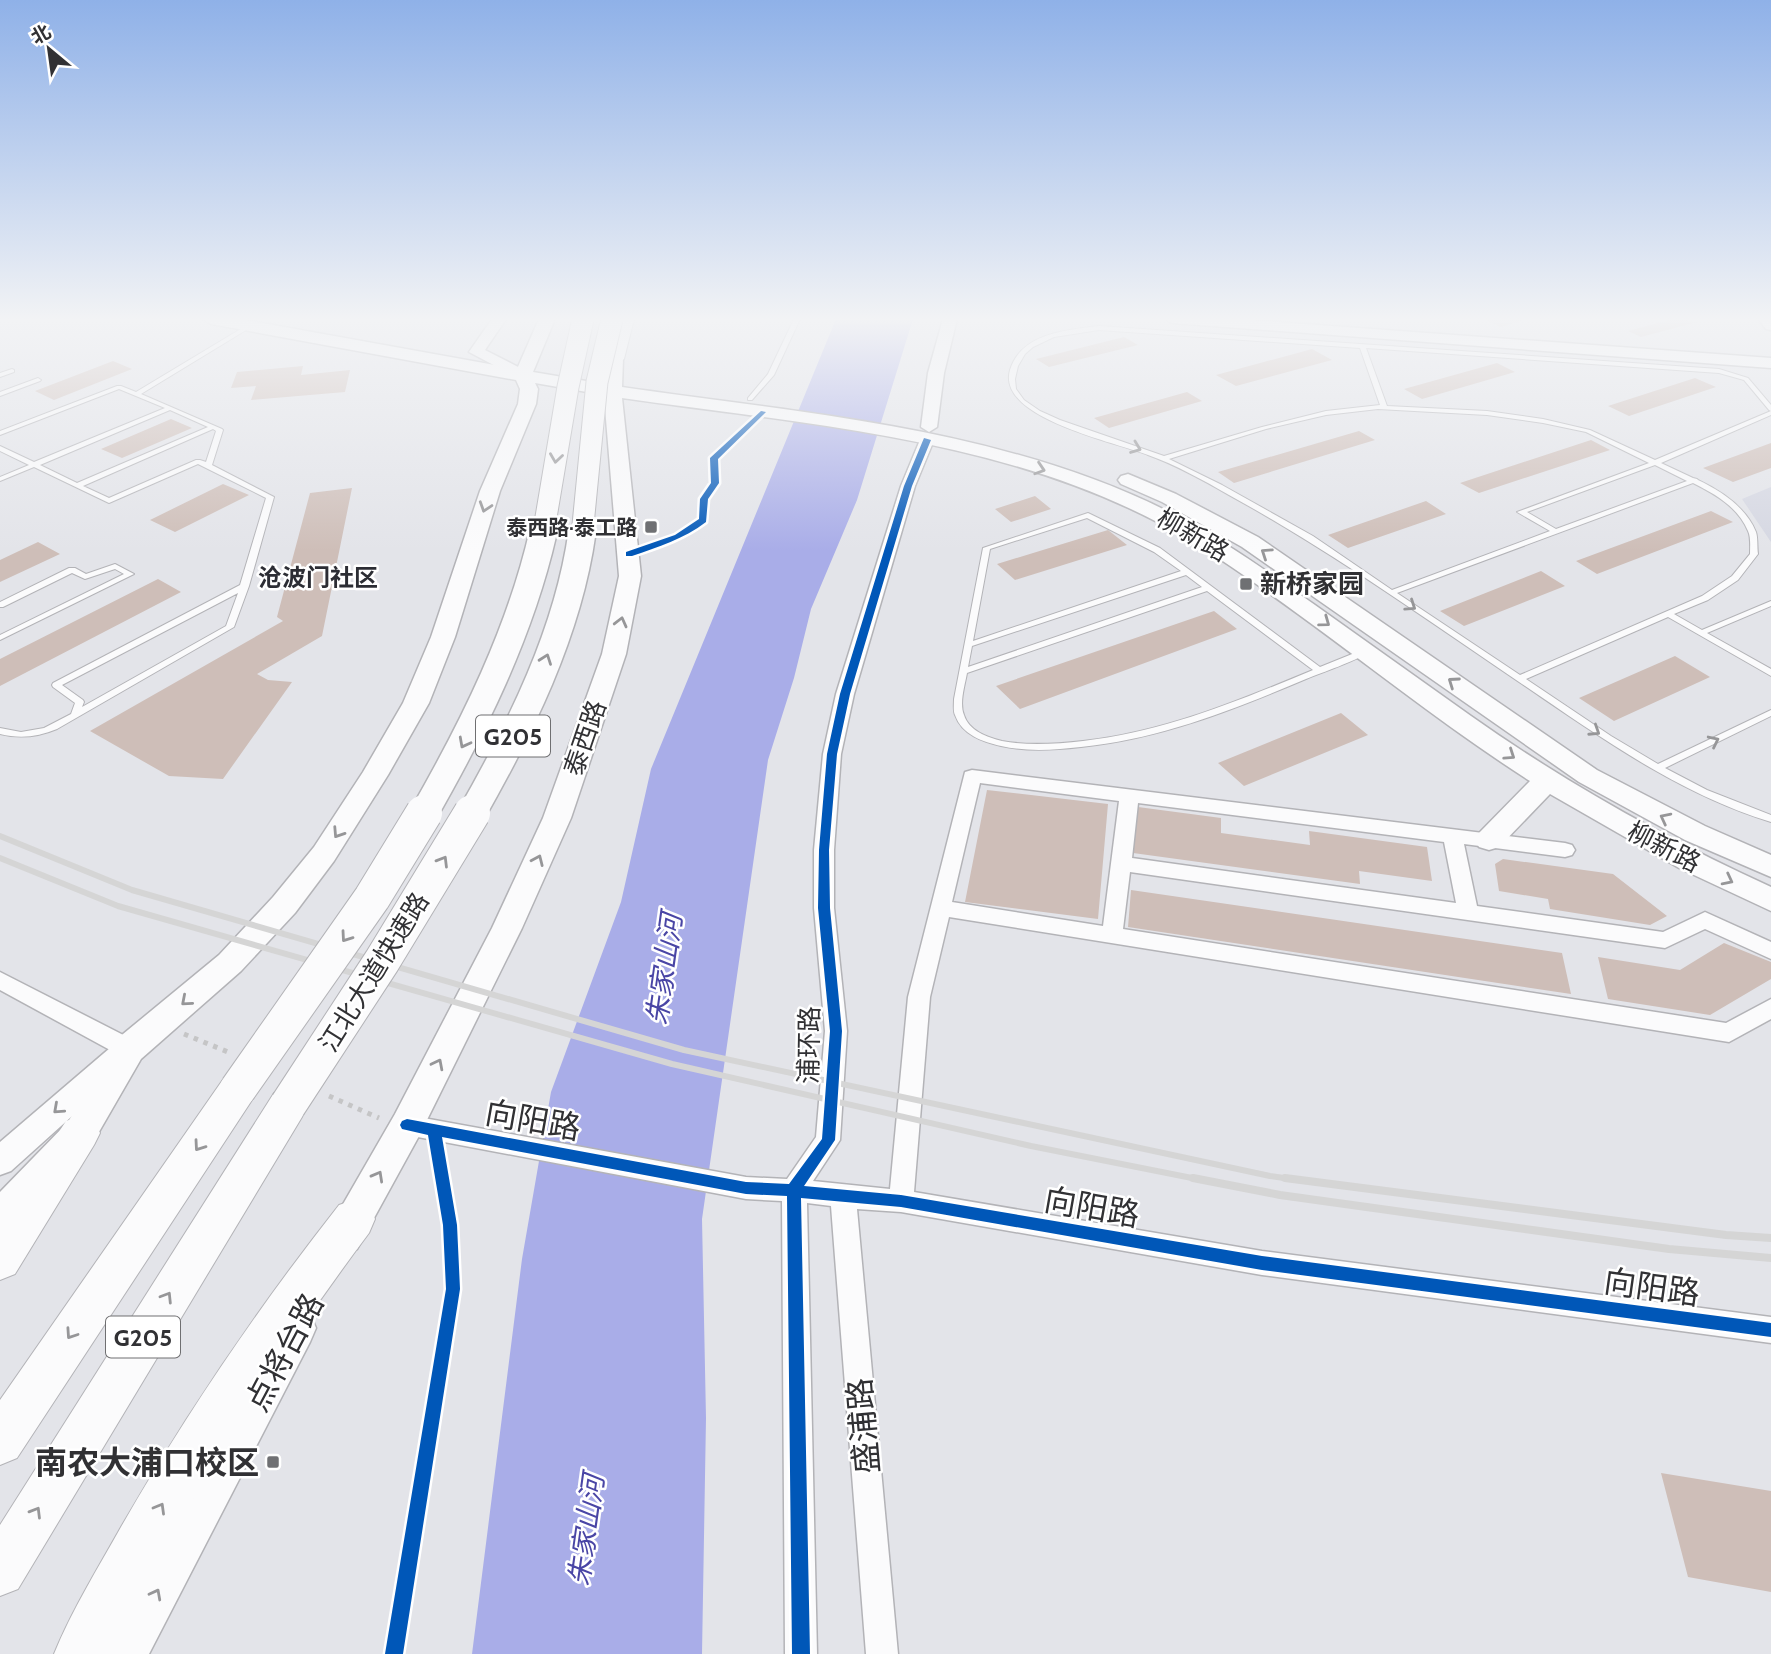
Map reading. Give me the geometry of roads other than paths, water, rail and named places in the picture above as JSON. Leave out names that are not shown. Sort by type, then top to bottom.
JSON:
[{"type":"highway","name":"江北大道快速路","points":[[0,1441],[187,1163],[374,895],[447,775],[480,713],[504,656],[540,547],[565,396]]},
{"type":"highway","name":"江北大道快速路","points":[[0,1571],[177,1281],[288,1105],[369,985],[501,761],[541,671],[575,573],[583,520],[595,396]]},
{"type":"highway","points":[[0,1260],[80,1133]]},
{"type":"highway","points":[[80,1654],[122,1573],[230,1391],[295,1297],[354,1219]]},
{"type":"main road","points":[[0,1218],[80,1133],[129,1049],[230,962],[284,905],[324,854],[375,775],[416,703],[443,637],[490,491],[528,396]]},
{"type":"main road","name":"泰西路","points":[[407,1125],[507,928],[557,818],[614,654],[630,576],[615,396]]},
{"type":"main road","name":"柳新路","points":[[716,396],[786,410],[1039,449],[1131,481],[1211,519],[1328,594],[1588,776],[1695,833],[1771,867]]},
{"type":"main road","name":"柳新路","points":[[734,396],[786,410]]},
{"type":"main road","name":"柳新路","points":[[928,433],[1069,478],[1146,508],[1208,541],[1573,799],[1644,838],[1771,900]]},
{"type":"main road","points":[[1489,840],[1547,780]]},
{"type":"main road","name":"点将台路","points":[[124,1654],[354,1219],[407,1125]]},
{"type":"street","name":"浦环路","points":[[794,1189],[828,1140],[836,1031],[824,908],[824,850],[832,754],[845,694],[908,486],[928,433],[933,396]]},
{"type":"street","points":[[901,1201],[919,997],[972,776],[1565,850]]},
{"type":"street","points":[[1112,935],[1129,796]]},
{"type":"street","points":[[1453,836],[1468,912]]},
{"type":"street","points":[[1121,864],[1665,940],[1705,920],[1771,951]]},
{"type":"street","points":[[940,908],[1729,1033],[1771,1008]]},
{"type":"street","points":[[0,980],[129,1049],[0,1161]]},
{"type":"street","name":"向阳路","points":[[407,1125],[746,1188],[794,1189],[844,1198],[901,1201],[1262,1263],[1771,1329]]},
{"type":"street","points":[[794,1189],[801,1654]]},
{"type":"street","name":"盛浦路","points":[[844,1198],[882,1654]]},
{"type":"lane","points":[[0,433],[95,396]]},
{"type":"lane","points":[[141,396],[220,430],[208,466]]},
{"type":"lane","points":[[1018,396],[1056,421],[1164,458],[1310,538],[1601,735],[1658,768],[1745,810],[1771,819]]},
{"type":"lane","points":[[1380,396],[1384,407]]},
{"type":"lane","points":[[1556,532],[1521,512],[1657,462],[1771,411],[1759,396]]},
{"type":"lane","points":[[1164,458],[1326,413],[1384,407],[1487,413],[1588,430],[1719,493],[1740,513],[1753,533],[1754,554],[1735,578],[1705,598],[1670,615],[1518,679]]},
{"type":"lane","points":[[0,479],[170,408]]},
{"type":"lane","points":[[78,485],[213,427]]},
{"type":"lane","points":[[0,447],[110,501],[198,461],[270,497],[235,619],[224,632],[74,713],[54,727],[29,736],[16,736],[0,731]]},
{"type":"lane","points":[[1391,593],[1695,480]]},
{"type":"lane","points":[[1318,670],[1157,550],[1088,515],[987,548],[958,699],[959,715],[967,727],[984,739],[1008,746],[1045,747],[1139,735],[1191,720],[1366,652]]},
{"type":"lane","points":[[0,605],[72,570],[85,577],[115,566],[130,574],[0,638]]},
{"type":"lane","points":[[968,645],[1187,572]]},
{"type":"lane","points":[[74,713],[80,702],[56,685],[245,586]]},
{"type":"lane","points":[[964,671],[1208,587]]},
{"type":"lane","points":[[1701,633],[1771,603]]},
{"type":"lane","points":[[1670,615],[1771,674]]},
{"type":"lane","points":[[1658,768],[1771,713]]},
{"type":"water","name":"朱家山河","points":[[804,396],[889,396],[857,500],[811,609],[794,678],[768,760],[702,1219],[706,1418],[702,1654],[472,1654],[522,1259],[551,1092],[621,902],[651,769]]},
{"type":"railway","points":[[0,836],[132,890],[684,1050],[1298,1180]]},
{"type":"railway","points":[[0,858],[118,906],[672,1064],[1031,1146],[1202,1180]]},
{"type":"railway","points":[[1193,1178],[1280,1195],[1669,1249],[1771,1258]]},
{"type":"railway","points":[[1285,1178],[1726,1235],[1771,1238]]},
{"type":"place","name":"泰西路·泰工路","points":[[651,527]]},
{"type":"place","name":"新桥家园","points":[[1246,584]]},
{"type":"place","name":"南农大浦口校区","points":[[273,1462]]},
{"type":"district","name":"沧波门社区","points":[[318,577]]}]
